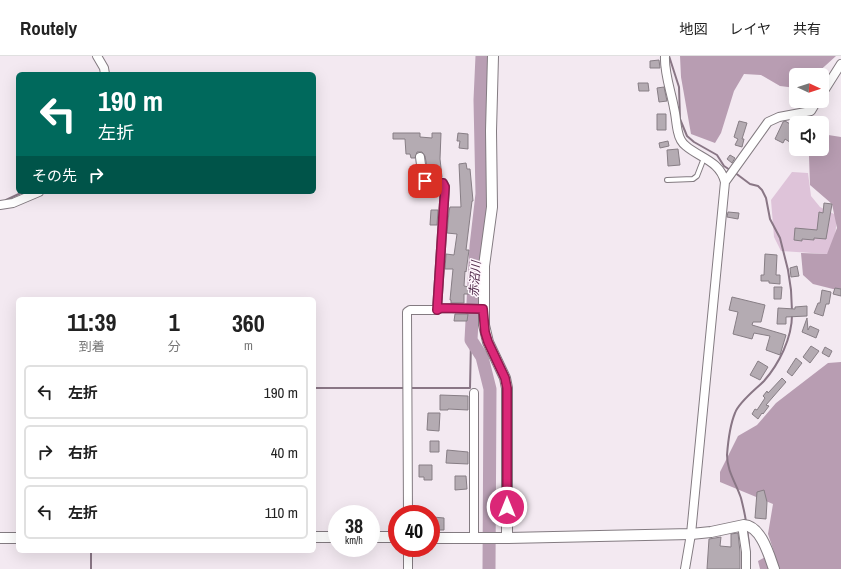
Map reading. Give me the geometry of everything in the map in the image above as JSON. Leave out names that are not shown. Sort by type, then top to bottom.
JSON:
[{"type":"street","points":[[97,56],[105,72]]},
{"type":"street","points":[[492,56],[492,208],[476,309],[488,342],[505,378],[507,388],[505,538]]},
{"type":"street","points":[[665,56],[669,87],[675,109],[678,133],[685,145],[715,164],[722,173],[726,182]]},
{"type":"street","points":[[829,83],[841,64]]},
{"type":"street","points":[[685,569],[691,534],[726,182],[768,122],[779,117],[811,111],[813,108]]},
{"type":"street","points":[[420,157],[423,180],[443,183],[445,187],[437,310]]},
{"type":"street","points":[[0,205],[13,203],[34,194]]},
{"type":"street","points":[[408,505],[407,312],[410,310],[437,310],[441,308],[476,309]]},
{"type":"street","points":[[474,393],[476,538]]},
{"type":"street","points":[[745,525],[746,569]]},
{"type":"street","points":[[440,538],[691,534],[711,532],[745,525],[755,529],[762,540],[774,569]]},
{"type":"street","points":[[316,537],[328,537]]},
{"type":"street","points":[[0,538],[16,538]]},
{"type":"street","points":[[408,557],[408,569]]},
{"type":"lane","points":[[667,180],[693,179],[697,176],[704,157]]},
{"type":"shaded area","points":[[680,56],[836,56],[823,68],[789,68],[789,87],[780,86],[761,75],[744,74],[734,91],[721,133],[715,143],[691,134],[681,77]]},
{"type":"shaded area","points":[[829,135],[841,137],[841,291],[813,284],[803,275],[801,253],[827,254],[837,228],[832,204],[810,185],[809,156],[829,156]]},
{"type":"shaded area","points":[[792,172],[808,173],[811,196],[820,207],[836,215],[835,236],[827,254],[781,251],[774,237],[771,200]]},
{"type":"shaded area","points":[[841,362],[841,569],[760,569],[758,561],[774,552],[768,534],[773,504],[720,482],[720,472],[738,436],[757,425],[776,403],[828,363]]},
{"type":"building","points":[[659,60],[660,68],[650,68],[650,61]]},
{"type":"building","points":[[638,83],[648,83],[649,91],[639,91]]},
{"type":"building","points":[[664,87],[667,101],[659,102],[657,88]]},
{"type":"building","points":[[657,114],[666,114],[666,130],[657,130]]},
{"type":"building","points":[[739,121],[747,123],[742,139],[744,139],[742,147],[735,145],[738,139],[734,137]]},
{"type":"building","points":[[785,121],[789,123],[789,142],[785,139],[783,143],[775,139],[783,122]]},
{"type":"building","points":[[393,133],[420,133],[420,137],[432,138],[432,133],[441,133],[440,159],[442,177],[432,176],[432,174],[430,174],[425,156],[422,152],[417,152],[415,158],[411,158],[410,154],[406,154],[405,139],[393,139]]},
{"type":"building","points":[[458,133],[468,134],[468,149],[459,148],[460,141],[457,141]]},
{"type":"building","points":[[668,141],[669,146],[660,148],[659,143]]},
{"type":"building","points":[[678,149],[680,165],[668,166],[667,150]]},
{"type":"building","points":[[730,155],[735,158],[732,163],[727,159]]},
{"type":"building","points":[[466,163],[467,169],[470,169],[473,201],[466,250],[469,250],[464,286],[469,287],[469,294],[464,294],[464,303],[451,303],[453,269],[445,269],[446,254],[454,255],[457,234],[447,233],[449,211],[450,207],[461,207],[459,164]]},
{"type":"building","points":[[824,203],[832,204],[826,239],[814,238],[814,240],[794,240],[795,228],[817,230],[819,212],[823,213]]},
{"type":"building","points":[[431,210],[438,210],[437,225],[430,225]]},
{"type":"building","points":[[728,212],[739,213],[738,219],[727,217]]},
{"type":"building","points":[[765,254],[777,255],[776,275],[780,275],[780,284],[769,283],[769,281],[761,281],[761,275],[764,275]]},
{"type":"building","points":[[797,266],[799,276],[791,277],[790,268]]},
{"type":"building","points":[[774,287],[782,287],[781,299],[774,299]]},
{"type":"building","points":[[835,288],[841,289],[841,296],[833,294]]},
{"type":"building","points":[[822,290],[831,292],[829,304],[826,304],[823,316],[814,313],[818,303],[820,303]]},
{"type":"building","points":[[732,297],[765,305],[761,322],[753,322],[752,325],[786,335],[780,355],[766,350],[770,336],[754,333],[752,339],[733,334],[738,312],[729,310]]},
{"type":"building","points":[[807,306],[807,316],[786,317],[786,324],[777,324],[778,308],[795,309],[795,307]]},
{"type":"building","points":[[455,314],[468,314],[467,321],[454,321]]},
{"type":"building","points":[[807,318],[808,330],[810,326],[819,330],[816,338],[802,332]]},
{"type":"building","points":[[811,346],[819,351],[810,363],[803,357]]},
{"type":"building","points":[[825,347],[832,351],[829,357],[822,353]]},
{"type":"building","points":[[796,358],[802,363],[792,376],[787,372]]},
{"type":"building","points":[[758,361],[768,367],[760,380],[750,375]]},
{"type":"building","points":[[782,378],[786,382],[766,405],[769,406],[758,419],[752,414],[755,409],[757,410],[765,398],[763,396],[767,391],[768,393]]},
{"type":"building","points":[[440,395],[468,396],[468,410],[440,410]]},
{"type":"building","points":[[428,413],[440,413],[439,431],[427,430]]},
{"type":"building","points":[[430,441],[439,441],[439,452],[430,452]]},
{"type":"building","points":[[447,450],[468,452],[468,464],[446,463]]},
{"type":"building","points":[[419,465],[432,465],[432,480],[424,480],[424,477],[419,477]]},
{"type":"building","points":[[455,476],[466,476],[467,489],[455,490]]},
{"type":"building","points":[[764,490],[767,502],[766,519],[755,518],[757,492]]},
{"type":"building","points":[[440,518],[444,518],[444,530],[440,530]]},
{"type":"building","points":[[738,533],[740,569],[707,569],[709,539],[721,537],[720,546],[731,547],[731,534]]},
{"type":"waterway","name":"赤沼川","points":[[482,56],[480,100],[482,194],[476,246],[471,340],[482,357],[490,389],[489,569]]},
{"type":"waterway","points":[[669,56],[679,87],[680,119],[687,136],[694,142],[717,155],[724,166],[730,170]]},
{"type":"waterway","points":[[734,172],[750,184],[758,186],[766,198],[770,219],[780,238],[788,270],[792,311]]},
{"type":"waterway","points":[[6,200],[19,194]]},
{"type":"waterway","points":[[746,522],[741,498],[727,461],[727,450],[733,418],[740,405],[764,381],[775,367],[784,350],[790,333],[792,315]]},
{"type":"waterway","points":[[409,388],[470,388],[471,340]]},
{"type":"waterway","points":[[316,388],[404,388]]},
{"type":"waterway","points":[[747,528],[749,544]]},
{"type":"waterway","points":[[91,553],[91,569]]},
{"type":"route","points":[[425,181],[443,183],[445,187],[437,310],[441,308],[483,309],[485,332],[488,342],[505,378],[507,388],[507,507]]}]
